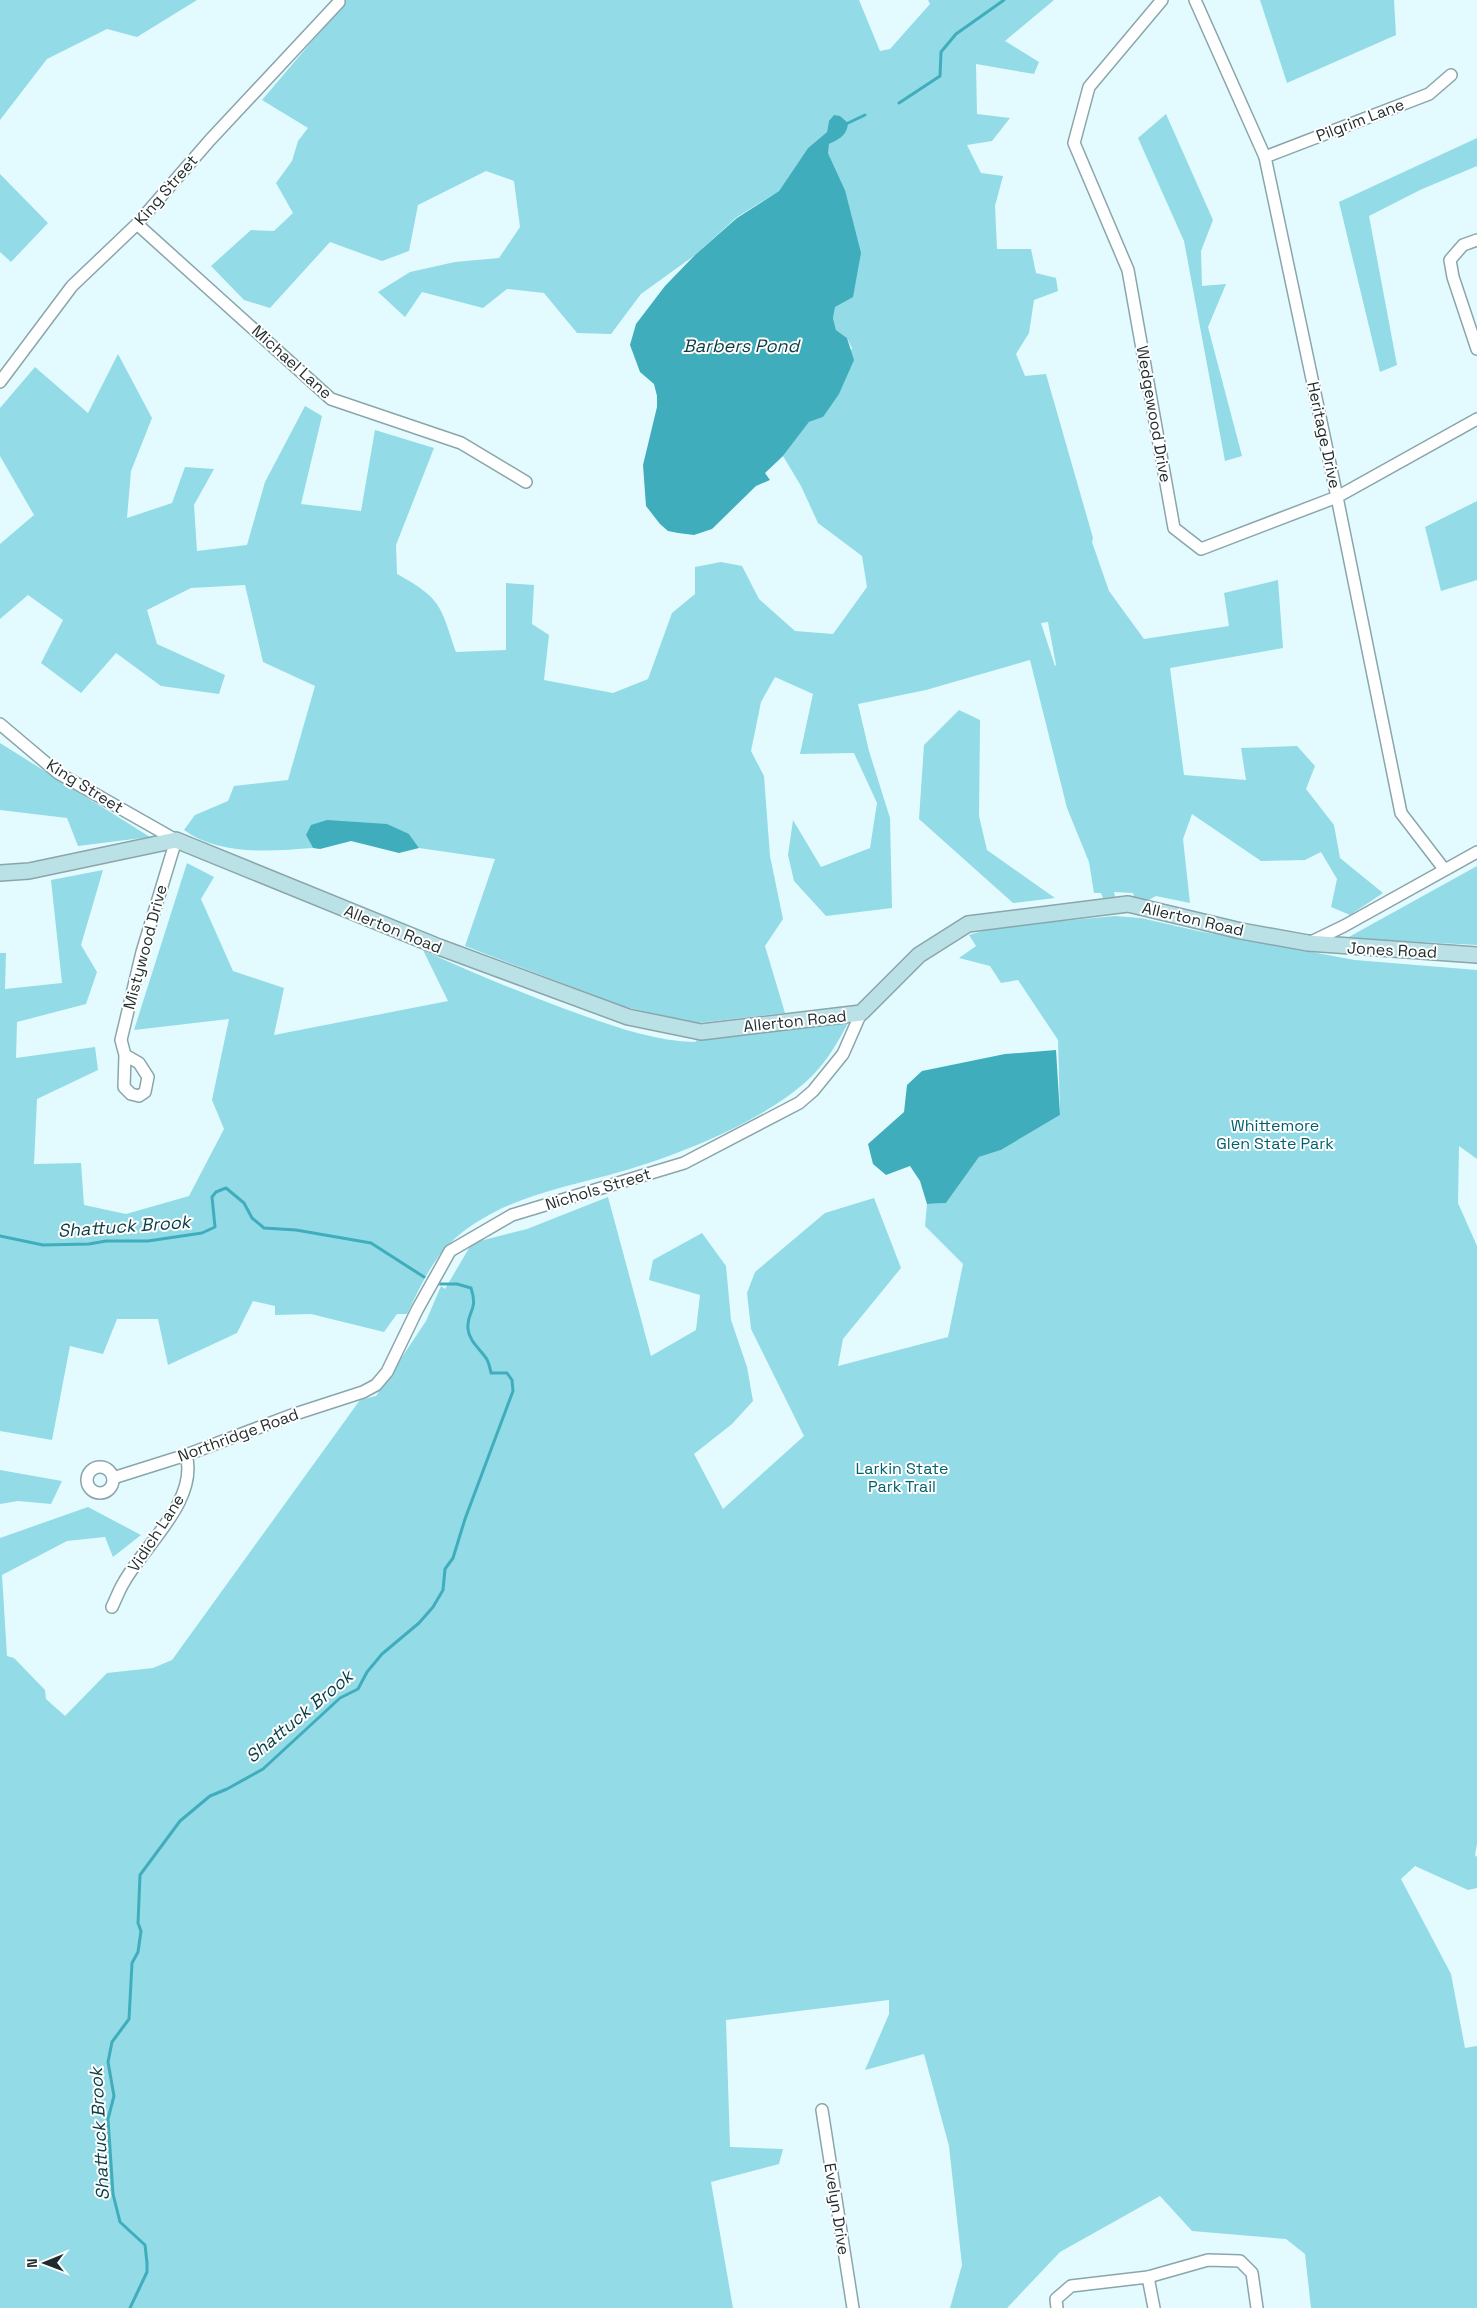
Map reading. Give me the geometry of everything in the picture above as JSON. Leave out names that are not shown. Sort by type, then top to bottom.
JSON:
[{"type":"street","name":"Wedgewood Drive","points":[[1162,0],[1088,86],[1074,143],[1128,270],[1174,528],[1201,549],[1337,497],[1477,418]]},
{"type":"street","name":"Heritage Drive","points":[[1195,0],[1264,158],[1337,497],[1401,813],[1444,869]]},
{"type":"street","name":"King Street","points":[[0,382],[72,286],[137,224],[210,140],[339,2]]},
{"type":"street","name":"Pilgrim Lane","points":[[1264,158],[1429,94],[1451,75]]},
{"type":"street","name":"Michael Lane","points":[[137,224],[331,399],[461,442],[526,482]]},
{"type":"street","points":[[1477,240],[1463,245],[1450,260],[1453,277],[1477,349]]},
{"type":"street","name":"King Street","points":[[0,724],[58,773],[176,840]]},
{"type":"street","points":[[0,873],[30,871],[176,840]]},
{"type":"street","name":"Allerton Road","points":[[176,840],[438,947],[628,1017],[701,1032],[861,1013],[920,955],[968,924],[1128,904],[1241,931],[1308,943]]},
{"type":"street","name":"Mistywood Drive","points":[[126,1055],[121,1040],[142,952],[176,840]]},
{"type":"street","points":[[1308,943],[1344,926],[1477,852]]},
{"type":"street","name":"Jones Road","points":[[1308,943],[1477,955]]},
{"type":"street","name":"Nichols Street","points":[[363,1392],[376,1385],[387,1372],[417,1310],[450,1251],[512,1215],[684,1162],[799,1103],[813,1091],[843,1054],[861,1013]]},
{"type":"street","name":"Northridge Road","points":[[114,1478],[186,1455],[292,1415],[363,1392]]},
{"type":"street","name":"Vidich Lane","points":[[112,1607],[124,1582],[183,1497],[189,1473],[186,1455]]},
{"type":"street","name":"Evelyn Drive","points":[[822,2110],[853,2308]]},
{"type":"street","points":[[1057,2304],[1071,2286],[1148,2277],[1208,2260],[1240,2261],[1252,2273],[1257,2308]]},
{"type":"street","points":[[1148,2277],[1154,2308]]},
{"type":"green space","points":[[0,0],[197,0],[137,37],[107,29],[47,59],[0,120]]},
{"type":"green space","points":[[334,0],[859,0],[880,51],[890,49],[930,4],[928,0],[1054,0],[1005,41],[1039,62],[1034,74],[976,64],[977,114],[1010,118],[992,141],[967,145],[981,173],[1003,176],[995,206],[997,249],[1031,249],[1036,273],[1056,278],[1058,291],[1034,300],[1029,333],[1016,354],[1025,376],[1046,374],[1093,538],[1092,542],[1109,591],[1144,639],[1229,626],[1224,593],[1278,580],[1283,648],[1170,668],[1184,775],[1246,780],[1241,748],[1297,746],[1315,766],[1306,789],[1334,825],[1340,858],[1383,893],[1350,915],[1331,907],[1337,879],[1321,852],[1305,860],[1261,861],[1192,814],[1183,839],[1190,903],[1156,896],[1147,901],[1135,900],[1133,893],[1114,892],[1115,897],[1103,898],[1101,893],[1094,893],[1089,862],[1067,808],[1030,660],[926,690],[858,704],[869,751],[890,818],[892,908],[826,916],[794,881],[788,855],[793,820],[821,867],[870,848],[877,803],[854,753],[800,754],[813,694],[775,677],[761,702],[751,751],[764,776],[770,856],[783,919],[765,946],[785,1013],[697,1023],[625,1007],[465,946],[495,859],[419,848],[409,834],[306,835],[313,848],[246,850],[213,844],[184,830],[195,815],[228,801],[234,786],[288,780],[315,686],[263,662],[245,585],[191,588],[147,610],[157,644],[225,675],[219,694],[161,686],[116,653],[81,693],[41,663],[63,620],[28,595],[0,619],[0,544],[34,515],[0,456],[0,408],[35,367],[88,413],[118,354],[152,418],[131,471],[127,518],[172,503],[185,467],[214,469],[194,505],[197,551],[247,545],[265,482],[305,406],[322,416],[301,504],[361,511],[375,430],[434,448],[396,545],[397,574],[431,597],[442,613],[456,652],[506,650],[506,583],[534,585],[532,624],[549,635],[544,680],[613,693],[648,679],[672,613],[695,594],[695,567],[721,562],[742,566],[759,599],[795,631],[833,634],[867,587],[862,556],[818,523],[801,486],[783,456],[809,422],[823,417],[852,348],[847,338],[836,330],[833,318],[845,190],[828,153],[829,122],[827,132],[808,148],[779,191],[737,217],[695,255],[641,294],[611,334],[577,333],[544,293],[507,289],[483,308],[422,292],[405,317],[378,292],[410,272],[455,262],[499,258],[520,227],[514,181],[486,171],[418,205],[409,251],[382,261],[330,242],[270,308],[244,300],[211,266],[251,230],[274,231],[293,213],[276,183],[292,161],[298,141],[308,128],[262,100],[342,6]],"holes":[[[1048,622],[1055,666],[1041,623]]]},
{"type":"green space","points":[[1260,0],[1394,0],[1396,35],[1287,83]]},
{"type":"green space","points":[[1166,114],[1213,220],[1201,251],[1202,286],[1226,284],[1208,327],[1242,456],[1225,461],[1184,241],[1138,138]]},
{"type":"green space","points":[[1477,138],[1477,166],[1420,190],[1369,216],[1397,365],[1380,372],[1339,202]]},
{"type":"green space","points":[[0,174],[48,223],[11,262],[0,252]]},
{"type":"green space","points":[[1477,501],[1477,580],[1441,591],[1425,527]]},
{"type":"green space","points":[[959,710],[980,720],[979,816],[987,850],[1055,898],[1013,903],[919,819],[924,745]]},
{"type":"green space","points":[[0,743],[150,837],[78,846],[67,818],[0,810]]},
{"type":"green space","points":[[187,863],[214,877],[201,899],[233,971],[284,988],[274,1035],[448,1001],[423,950],[565,1009],[629,1031],[662,1039],[695,1042],[698,1039],[848,1023],[832,1051],[812,1076],[792,1093],[744,1123],[661,1159],[525,1199],[505,1207],[467,1229],[443,1250],[426,1276],[407,1314],[397,1314],[384,1332],[311,1314],[275,1315],[275,1306],[253,1301],[237,1333],[168,1365],[158,1319],[117,1319],[103,1354],[70,1346],[52,1440],[0,1431],[0,953],[6,953],[5,989],[62,983],[51,880],[103,870],[81,945],[97,972],[86,1004],[17,1022],[16,1058],[95,1047],[98,1070],[37,1099],[34,1164],[81,1163],[84,1205],[126,1214],[189,1196],[224,1129],[212,1100],[229,1019],[134,1030]]},
{"type":"green space","points":[[1477,866],[1477,945],[1347,938]]},
{"type":"green space","points":[[1115,916],[1141,918],[1198,931],[1355,960],[1477,970],[1477,1159],[1459,1146],[1458,1203],[1477,1246],[1477,1844],[1475,1855],[1477,1857],[1477,1888],[1468,1890],[1415,1866],[1401,1879],[1451,1974],[1465,2048],[1477,2046],[1477,2308],[1311,2308],[1305,2254],[1286,2239],[1192,2231],[1160,2196],[1060,2252],[1007,2308],[950,2308],[962,2265],[949,2146],[924,2054],[865,2070],[889,2014],[889,2000],[726,2020],[730,2147],[783,2149],[779,2164],[711,2182],[733,2308],[0,2308],[0,1538],[88,1507],[141,1535],[113,1557],[105,1537],[67,1541],[2,1575],[7,1656],[14,1658],[45,1690],[46,1699],[65,1716],[107,1673],[153,1668],[172,1660],[360,1400],[376,1396],[426,1321],[441,1286],[445,1289],[472,1243],[527,1229],[608,1197],[651,1356],[696,1330],[700,1295],[649,1280],[653,1260],[702,1233],[726,1266],[731,1320],[747,1367],[753,1401],[732,1424],[694,1454],[723,1509],[804,1436],[751,1329],[747,1293],[755,1272],[825,1213],[874,1198],[901,1268],[843,1339],[838,1366],[948,1337],[963,1264],[925,1226],[927,1204],[946,1203],[979,1157],[1001,1150],[1060,1115],[1058,1040],[1018,980],[1001,983],[990,966],[959,958],[976,946],[969,935],[996,927]]},
{"type":"green space","points":[[0,1470],[62,1481],[51,1504],[18,1501],[0,1504]]},
{"type":"water","name":"Barbers Pond","points":[[834,115],[840,116],[848,123],[846,131],[842,136],[829,144],[828,153],[845,190],[861,253],[853,297],[835,307],[833,318],[836,330],[847,338],[854,360],[839,394],[823,417],[809,422],[783,456],[765,473],[770,480],[756,486],[712,529],[694,535],[668,531],[646,506],[643,465],[657,407],[657,396],[654,384],[640,372],[630,345],[636,324],[665,286],[695,255],[737,218],[779,191],[808,148],[827,132],[829,121]]},
{"type":"water","points":[[327,820],[387,824],[409,834],[419,848],[399,853],[351,841],[320,849],[313,848],[306,835],[311,825]]},
{"type":"water","points":[[1056,1050],[1060,1115],[1001,1150],[979,1157],[946,1203],[927,1204],[920,1181],[910,1166],[886,1175],[873,1164],[868,1144],[904,1112],[907,1085],[922,1071],[1005,1054]]},
{"type":"waterway","points":[[899,103],[940,76],[941,52],[956,34],[1004,0]]},
{"type":"waterway","points":[[848,123],[865,115]]},
{"type":"waterway","name":"Shattuck Brook","points":[[0,1236],[43,1245],[89,1244],[106,1241],[148,1241],[202,1233],[215,1227],[212,1197],[216,1192],[226,1188],[244,1203],[252,1218],[264,1228],[296,1230],[371,1243],[424,1277]]},
{"type":"waterway","name":"Shattuck Brook","points":[[130,2308],[147,2272],[147,2263],[145,2245],[120,2222],[113,2194],[108,2119],[114,2096],[108,2062],[112,2042],[129,2019],[132,1963],[138,1952],[141,1931],[138,1923],[140,1875],[180,1821],[210,1796],[263,1769],[340,1698],[358,1689],[367,1672],[382,1654],[419,1623],[433,1607],[443,1590],[445,1569],[453,1558],[465,1519],[513,1391],[512,1380],[507,1373],[491,1373],[487,1360],[470,1337],[468,1323],[474,1302],[471,1288],[457,1284],[440,1284]]},
{"type":"park label","name":"Whittemore Glen State Park","points":[[1275,1134]]},
{"type":"park label","name":"Larkin State Park Trail","points":[[902,1477]]}]
